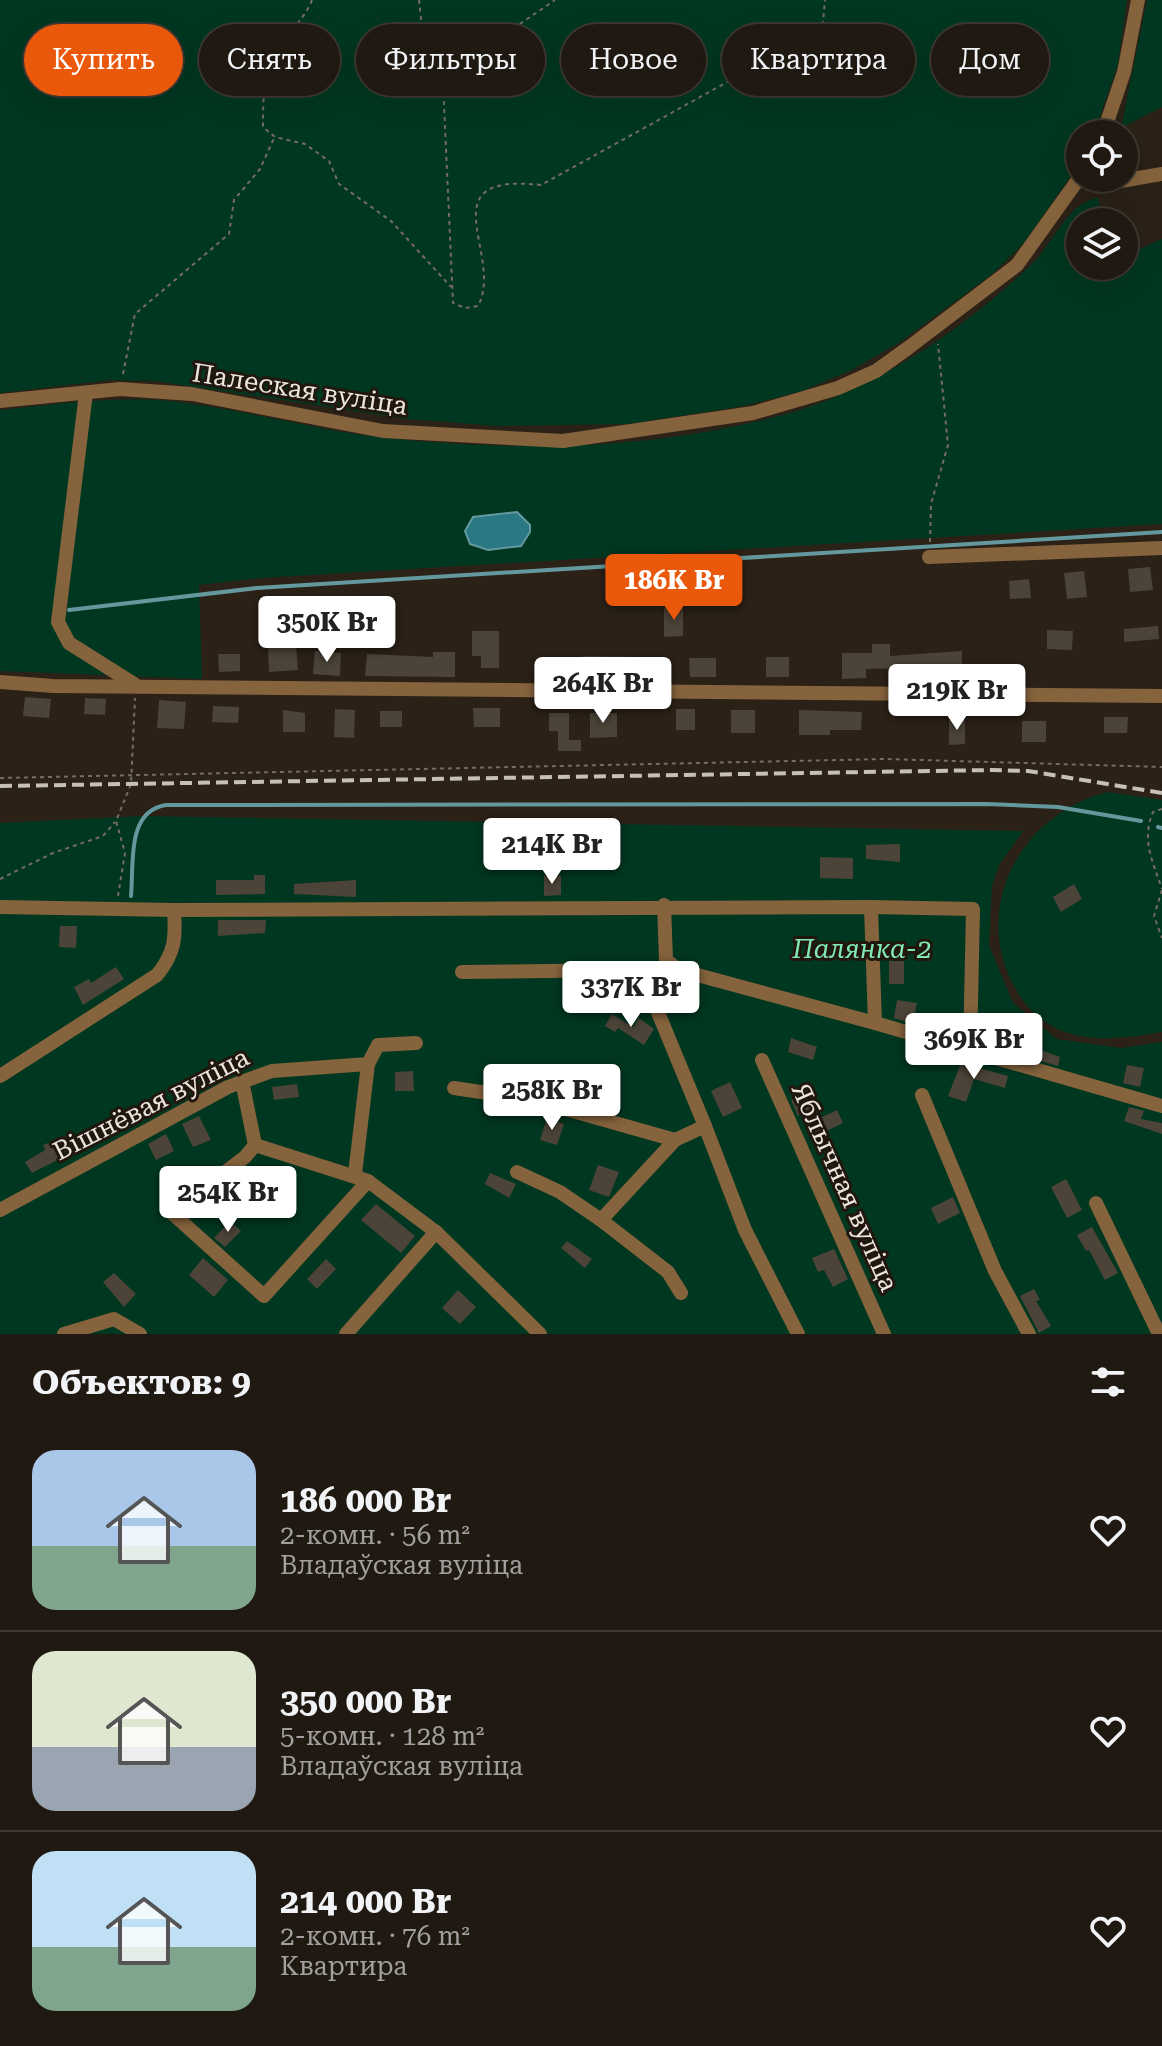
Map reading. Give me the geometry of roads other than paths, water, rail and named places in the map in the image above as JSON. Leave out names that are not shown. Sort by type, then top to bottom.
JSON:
[{"type":"street","points":[[1108,120],[1124,72],[1138,0]]},
{"type":"street","points":[[1138,178],[1162,174]]},
{"type":"street","name":"Палеская вуліца","points":[[0,401],[120,389],[192,394],[383,431],[563,441],[753,413],[838,388],[876,371],[1017,265],[1069,192]]},
{"type":"street","points":[[86,393],[58,622],[69,643],[135,685]]},
{"type":"street","points":[[929,557],[1162,548]]},
{"type":"street","points":[[0,682],[1162,696]]},
{"type":"street","points":[[664,905],[666,960],[679,970],[1162,1106]]},
{"type":"street","points":[[0,907],[174,910],[664,905],[973,909],[970,1051]]},
{"type":"street","points":[[871,907],[875,1023]]},
{"type":"street","points":[[0,1076],[157,975],[169,960],[176,942],[174,910]]},
{"type":"street","points":[[462,972],[631,970],[645,981],[745,1230],[798,1334]]},
{"type":"street","points":[[255,1145],[245,1157],[172,1213],[264,1296],[361,1178],[368,1064],[378,1045],[416,1043]]},
{"type":"street","name":"Яблычная вуліца","points":[[762,1060],[884,1334]]},
{"type":"street","name":"Вішнёвая вуліца","points":[[0,1210],[242,1081],[272,1071],[368,1064]]},
{"type":"street","points":[[242,1081],[255,1145]]},
{"type":"street","points":[[454,1088],[534,1100],[675,1140]]},
{"type":"street","points":[[922,1095],[995,1271],[1029,1334]]},
{"type":"street","points":[[601,1220],[675,1140],[705,1126]]},
{"type":"street","points":[[255,1145],[361,1178],[436,1232],[531,1331]]},
{"type":"street","points":[[517,1172],[560,1192],[601,1220],[668,1272],[681,1293]]},
{"type":"street","points":[[1096,1203],[1159,1334]]},
{"type":"street","points":[[354,1331],[436,1232]]},
{"type":"street","points":[[64,1334],[114,1319],[140,1334]]},
{"type":"water","points":[[517,512],[530,525],[530,532],[521,546],[488,550],[470,544],[465,531],[473,517]]},
{"type":"waterway","points":[[69,610],[257,588],[1162,532]]},
{"type":"waterway","points":[[131,896],[138,828],[153,809],[166,805],[987,804],[1058,807],[1141,821]]},
{"type":"waterway","points":[[1158,827],[1162,828]]},
{"type":"railway","points":[[0,786],[992,770],[1028,771],[1162,793]]},
{"type":"park label","name":"Палянка-2","points":[[862,949]]}]
